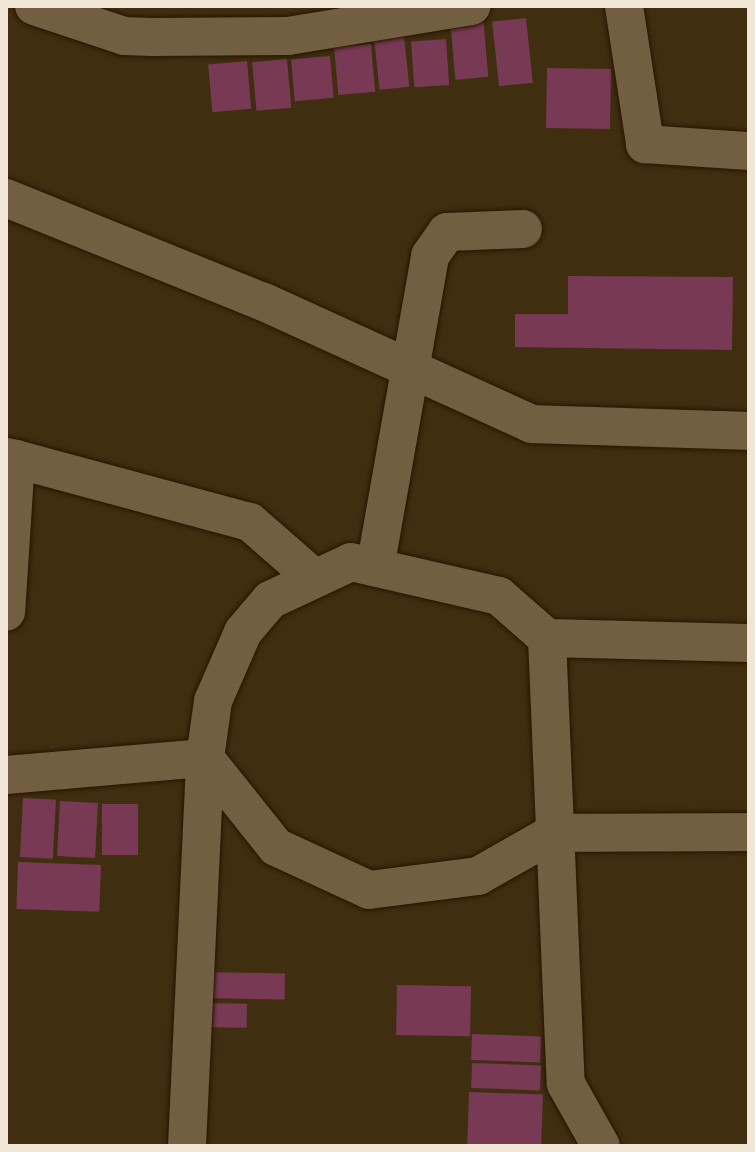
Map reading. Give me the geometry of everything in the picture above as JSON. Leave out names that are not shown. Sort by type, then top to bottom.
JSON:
[{"type":"street","points":[[34,6],[124,36],[152,37],[288,36],[472,6]]},
{"type":"street","points":[[624,6],[645,144],[749,151]]},
{"type":"street","points":[[6,198],[264,302],[412,375],[553,429],[749,431]]},
{"type":"street","points":[[376,563],[412,375],[430,256],[447,232],[523,229]]},
{"type":"street","points":[[6,612],[11,458],[250,522],[315,579]]},
{"type":"street","points":[[187,1146],[205,758],[213,701],[243,632],[270,600],[351,562],[376,563],[499,596],[547,638],[749,643]]},
{"type":"street","points":[[547,638],[566,1084],[601,1146]]},
{"type":"street","points":[[6,775],[205,758]]},
{"type":"street","points":[[205,758],[276,847],[369,890],[478,876],[554,833],[749,832]]},
{"type":"building","points":[[483,16],[488,77],[455,80],[450,19]]},
{"type":"building","points":[[526,18],[533,83],[499,86],[492,22]]},
{"type":"building","points":[[404,36],[409,87],[379,90],[374,39]]},
{"type":"building","points":[[446,39],[449,85],[414,87],[411,41]]},
{"type":"building","points":[[371,44],[375,92],[338,95],[334,47]]},
{"type":"building","points":[[330,56],[334,98],[295,101],[291,59]]},
{"type":"building","points":[[287,59],[291,108],[256,111],[252,62]]},
{"type":"building","points":[[247,61],[251,109],[212,112],[208,64]]},
{"type":"building","points":[[547,68],[611,69],[610,129],[546,128]]},
{"type":"building","points":[[568,276],[733,277],[732,350],[515,347],[515,314],[568,314]]},
{"type":"building","points":[[23,798],[56,800],[53,859],[20,857]]},
{"type":"building","points":[[60,801],[98,803],[95,858],[57,856]]},
{"type":"building","points":[[102,804],[138,804],[138,855],[102,855]]},
{"type":"building","points":[[18,862],[101,865],[99,912],[16,909]]},
{"type":"building","points":[[204,972],[285,973],[285,999],[204,998]]},
{"type":"building","points":[[397,985],[471,986],[470,1036],[396,1035]]},
{"type":"building","points":[[201,1003],[247,1004],[247,1028],[201,1027]]},
{"type":"building","points":[[472,1034],[541,1036],[540,1062],[471,1060]]},
{"type":"building","points":[[472,1063],[541,1065],[540,1090],[471,1088]]},
{"type":"building","points":[[469,1092],[543,1095],[541,1146],[467,1144]]}]
